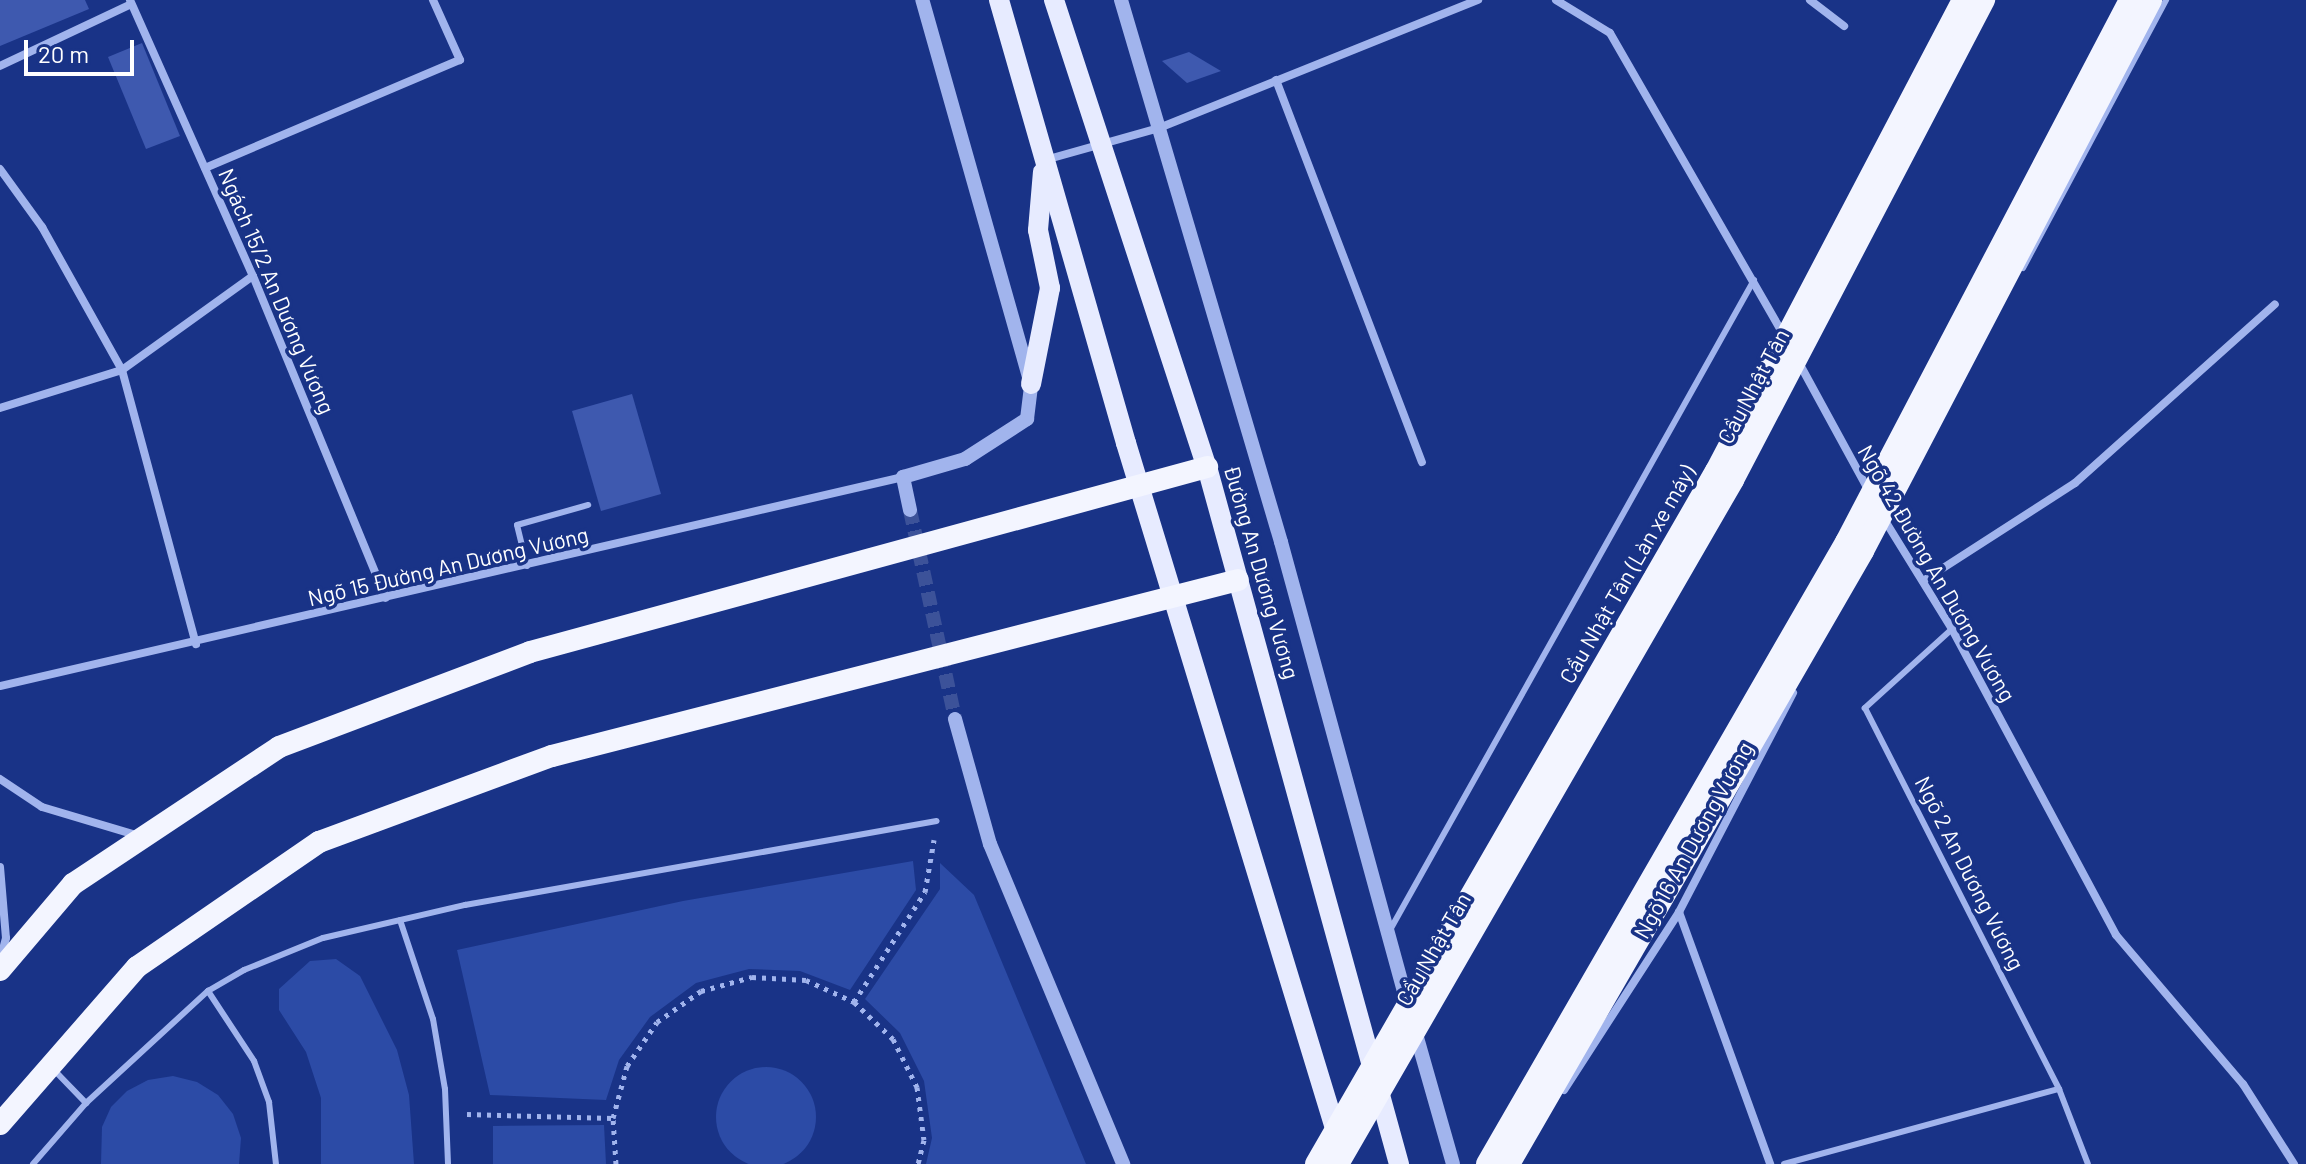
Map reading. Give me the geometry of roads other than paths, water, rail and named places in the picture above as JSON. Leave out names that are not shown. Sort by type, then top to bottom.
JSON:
[{"type":"highway","name":"Cầu Nhật Tân (Làn xe máy)","points":[[1316,1164],[1716,471],[1963,0]]},
{"type":"highway","name":"Cầu Nhật Tân","points":[[1338,1164],[1733,480],[1984,0]]},
{"type":"highway","points":[[1487,1164],[1846,542],[2130,0]]},
{"type":"highway","points":[[1509,1164],[1863,551],[2151,0]]},
{"type":"highway","points":[[0,970],[73,884],[279,747],[530,652],[1207,467]]},
{"type":"highway","points":[[0,1124],[137,967],[319,842],[552,756],[1176,599],[1238,580]]},
{"type":"main road","points":[[999,0],[1140,485],[1346,1164]]},
{"type":"main road","name":"Đường An Dương Vương","points":[[1054,0],[1207,467],[1399,1164]]},
{"type":"main road","points":[[1031,384],[1050,288],[1038,230],[1044,160]]},
{"type":"street","points":[[205,168],[460,60],[433,0]]},
{"type":"street","points":[[910,510],[903,477],[965,459],[1027,419],[1031,384],[922,0]]},
{"type":"street","name":"Đường An Dương Vương","points":[[1121,0],[1281,542],[1387,935],[1453,1164]]},
{"type":"street","points":[[1044,160],[1159,128],[1478,0]]},
{"type":"street","name":"Ngõ 42 Đường An Dương Vương","points":[[1556,0],[1610,33],[1754,280],[1886,524],[1952,629],[2116,935],[2243,1084],[2294,1164]]},
{"type":"street","points":[[1810,0],[1844,26]]},
{"type":"street","points":[[0,66],[130,2]]},
{"type":"street","name":"Ngách 15/2 An Dương Vương","points":[[130,2],[253,276],[386,598]]},
{"type":"street","points":[[1276,80],[1422,462]]},
{"type":"street","points":[[0,169],[42,227],[122,370],[196,644]]},
{"type":"street","points":[[0,408],[122,370],[253,276]]},
{"type":"street","points":[[1923,581],[2075,483],[2275,304]]},
{"type":"street","name":"Ngõ 15 Đường An Dương Vương","points":[[0,686],[196,644],[903,477]]},
{"type":"street","name":"Ngõ 16 An Dương Vương","points":[[1516,1164],[1679,912],[1886,524]]},
{"type":"street","points":[[955,719],[990,844],[1123,1164]]},
{"type":"street","points":[[0,779],[42,807],[143,838]]},
{"type":"street","points":[[0,867],[6,938],[0,963]]},
{"type":"street","points":[[1679,912],[1770,1164]]},
{"type":"lane","points":[[1886,524],[2166,0]]},
{"type":"lane","points":[[1387,935],[1754,280]]},
{"type":"lane","points":[[527,566],[517,525],[588,505]]},
{"type":"lane","name":"Ngõ 2 An Dương Vương","points":[[1952,629],[1865,708],[2059,1089],[2088,1164]]},
{"type":"lane","points":[[33,1164],[86,1103],[208,991],[244,970],[323,938],[400,920],[937,821]]},
{"type":"lane","points":[[400,920],[433,1019],[446,1114],[448,1164]]},
{"type":"lane","points":[[208,991],[254,1061],[269,1102],[276,1164]]},
{"type":"lane","points":[[50,1066],[86,1103]]},
{"type":"lane","points":[[1784,1164],[2059,1089]]},
{"type":"tunnel","points":[[910,510],[955,719]]}]
